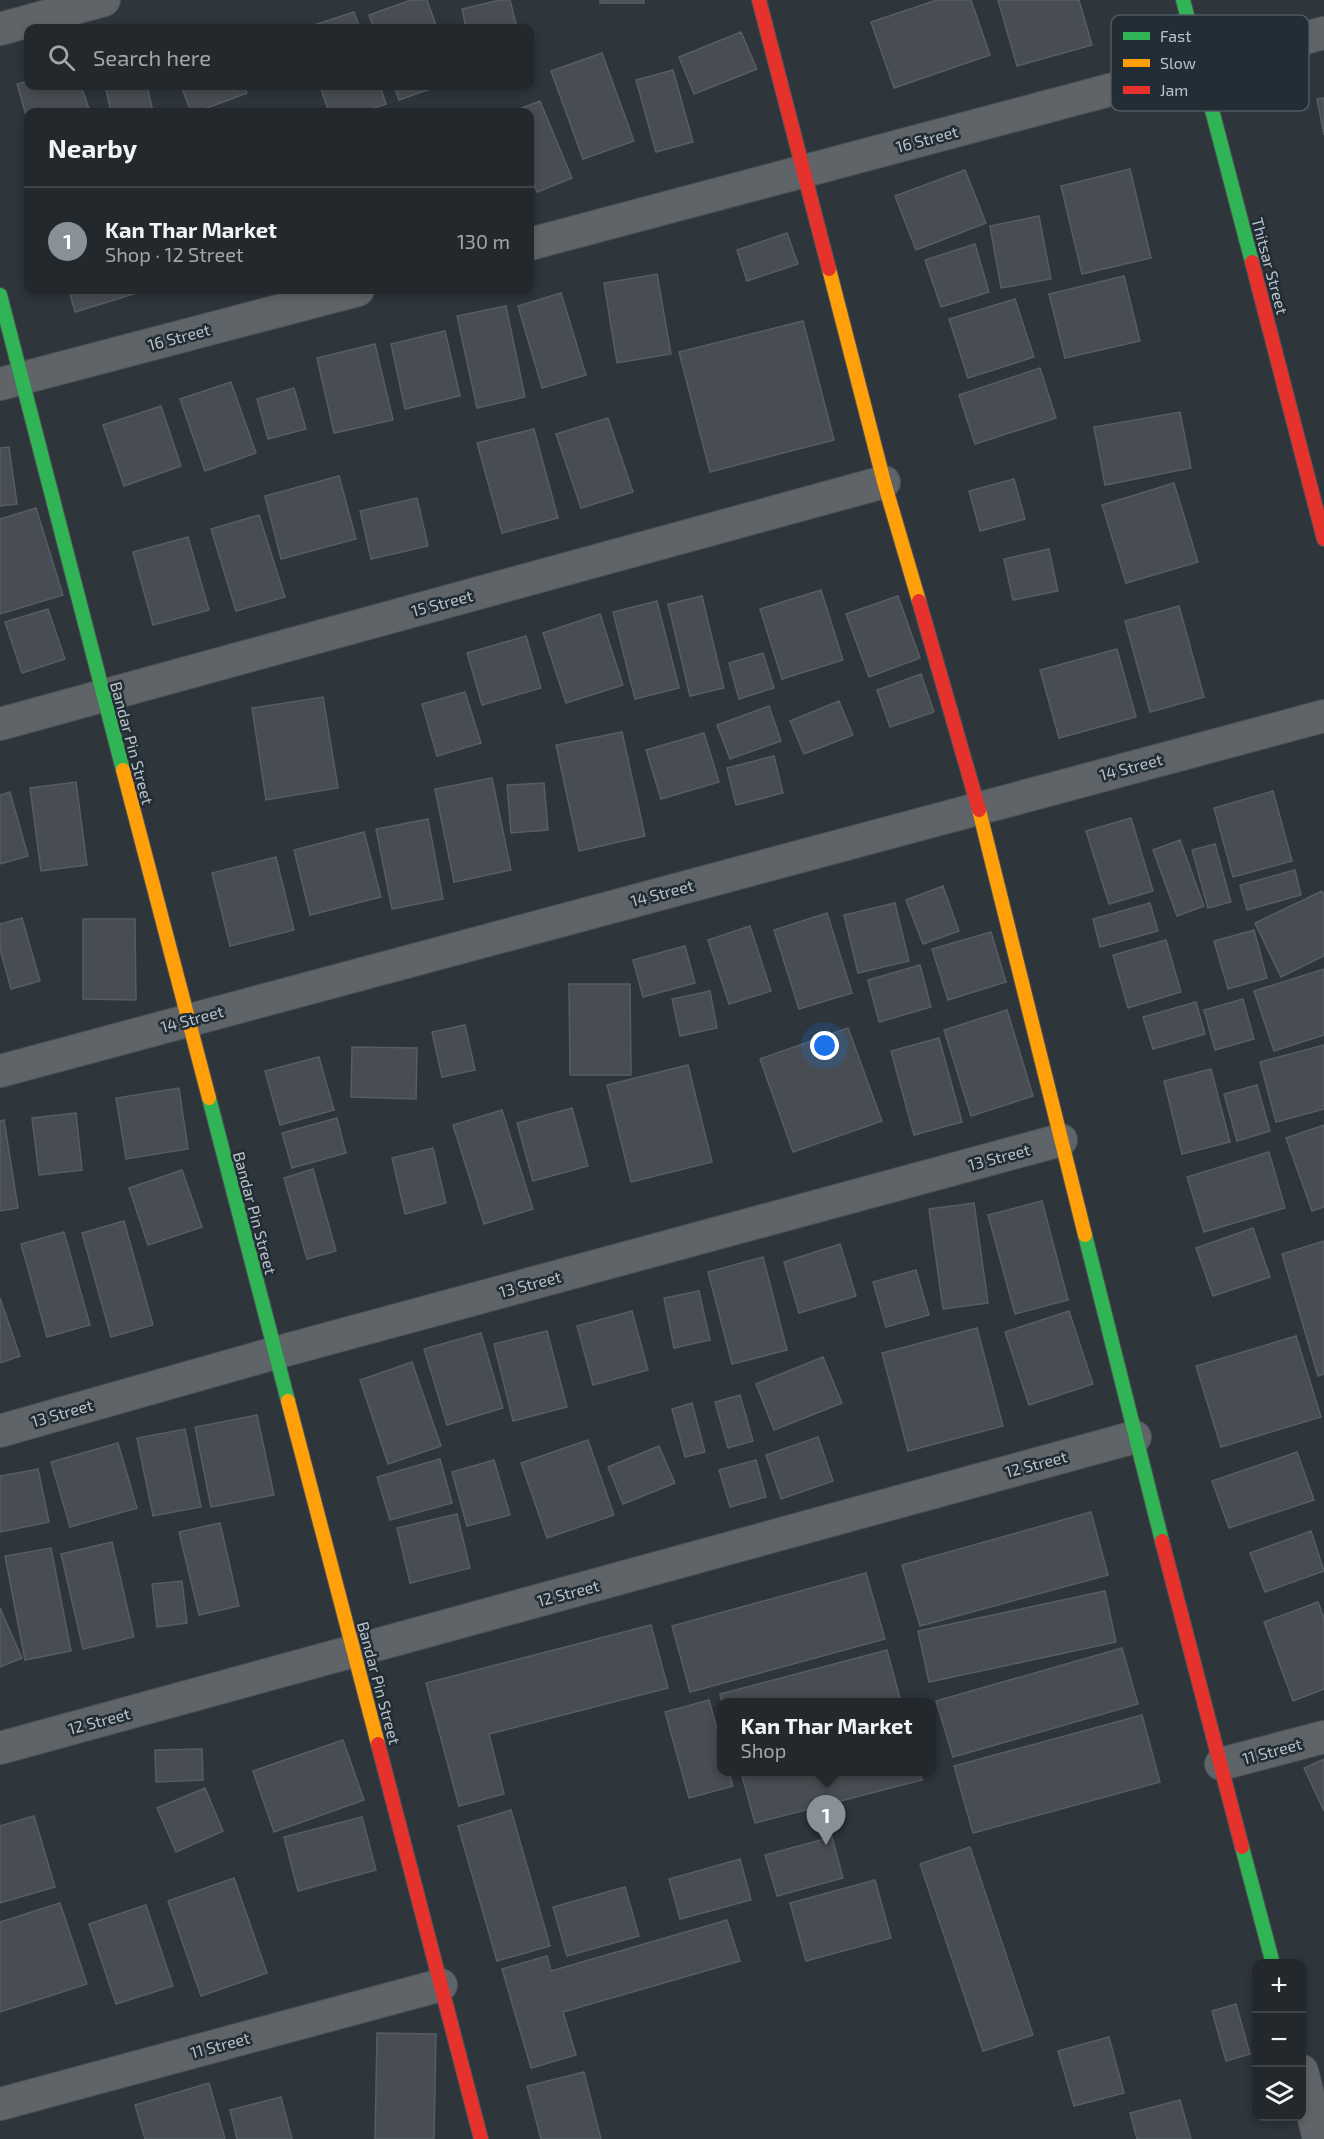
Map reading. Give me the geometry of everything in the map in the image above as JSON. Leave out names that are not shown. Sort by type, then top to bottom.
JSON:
[{"type":"street","points":[[0,29],[104,0]]},
{"type":"street","points":[[759,0],[884,482],[979,808],[1135,1437],[1272,1959]]},
{"type":"street","name":"Thitsar Street","points":[[1184,0],[1188,15]]},
{"type":"street","name":"16 Street","points":[[1309,37],[1324,33]]},
{"type":"street","name":"16 Street","points":[[534,243],[1111,90]]},
{"type":"street","name":"Thitsar Street","points":[[1213,111],[1324,539]]},
{"type":"street","name":"16 Street","points":[[11,382],[343,294]]},
{"type":"street","name":"Bandar Pin Street","points":[[0,295],[11,382],[103,696],[481,2139]]},
{"type":"street","name":"15 Street","points":[[0,724],[884,482]]},
{"type":"street","name":"14 Street","points":[[0,1071],[1324,716]]},
{"type":"street","name":"13 Street","points":[[0,1431],[275,1353],[1061,1140]]},
{"type":"street","name":"12 Street","points":[[0,1748],[1135,1437]]},
{"type":"street","name":"11 Street","points":[[1221,1764],[1324,1737]]},
{"type":"street","name":"11 Street","points":[[0,2104],[441,1985]]},
{"type":"street","points":[[1306,2087],[1319,2139]]},
{"type":"building","points":[[411,0],[427,0],[436,24],[372,24],[369,15]]},
{"type":"building","points":[[500,0],[510,0],[516,24],[465,24],[462,9]]},
{"type":"building","points":[[600,0],[644,0],[644,3],[600,3]]},
{"type":"building","points":[[937,0],[971,0],[990,55],[894,88],[871,22]]},
{"type":"building","points":[[998,0],[1079,0],[1092,45],[1017,66]]},
{"type":"building","points":[[354,12],[358,24],[317,24]]},
{"type":"building","points":[[741,32],[757,69],[694,94],[679,57]]},
{"type":"building","points":[[602,53],[634,141],[583,159],[551,71]]},
{"type":"building","points":[[673,70],[693,142],[656,152],[636,80]]},
{"type":"building","points":[[24,82],[24,90],[82,90],[89,108],[24,108],[17,84]]},
{"type":"building","points":[[106,90],[148,90],[152,108],[110,108]]},
{"type":"building","points":[[183,90],[246,90],[247,93],[207,108],[189,108]]},
{"type":"building","points":[[321,90],[381,90],[386,104],[374,108],[328,108]]},
{"type":"building","points":[[395,90],[428,90],[399,100]]},
{"type":"building","points":[[1324,98],[1324,135],[1317,99]]},
{"type":"building","points":[[540,101],[572,178],[537,192],[534,184],[534,108],[522,108]]},
{"type":"building","points":[[1130,169],[1151,258],[1082,274],[1061,186]]},
{"type":"building","points":[[965,170],[986,223],[916,250],[895,196]]},
{"type":"building","points":[[1039,216],[1051,279],[1001,288],[990,226]]},
{"type":"building","points":[[787,233],[798,264],[747,281],[737,250]]},
{"type":"building","points":[[975,244],[989,292],[941,307],[925,260]]},
{"type":"building","points":[[657,274],[671,354],[617,363],[604,283]]},
{"type":"building","points":[[1124,276],[1140,341],[1065,358],[1049,294]]},
{"type":"building","points":[[561,293],[586,375],[542,388],[518,306]]},
{"type":"building","points":[[70,294],[134,294],[75,312]]},
{"type":"building","points":[[1015,299],[1034,357],[968,378],[949,319]]},
{"type":"building","points":[[506,306],[525,397],[477,408],[457,316]]},
{"type":"building","points":[[803,321],[834,440],[710,472],[679,352]]},
{"type":"building","points":[[445,331],[460,396],[405,409],[391,344]]},
{"type":"building","points":[[375,344],[393,420],[334,433],[317,358]]},
{"type":"building","points":[[1040,368],[1056,418],[975,444],[959,395]]},
{"type":"building","points":[[231,382],[256,453],[205,471],[180,399]]},
{"type":"building","points":[[294,388],[306,429],[268,439],[257,399]]},
{"type":"building","points":[[161,406],[181,466],[124,486],[103,425]]},
{"type":"building","points":[[1180,412],[1191,468],[1105,485],[1094,427]]},
{"type":"building","points":[[608,418],[633,492],[581,508],[556,434]]},
{"type":"building","points":[[534,429],[558,518],[502,533],[477,443]]},
{"type":"building","points":[[9,447],[17,504],[0,506],[0,448]]},
{"type":"building","points":[[339,476],[356,539],[281,559],[265,496]]},
{"type":"building","points":[[1014,479],[1025,519],[980,531],[969,491]]},
{"type":"building","points":[[1174,483],[1198,562],[1126,583],[1102,505]]},
{"type":"building","points":[[417,498],[428,546],[371,559],[360,511]]},
{"type":"building","points":[[36,508],[63,595],[0,614],[0,519]]},
{"type":"building","points":[[259,515],[285,597],[236,611],[211,529]]},
{"type":"building","points":[[188,537],[209,610],[153,625],[133,552]]},
{"type":"building","points":[[1049,549],[1058,591],[1013,600],[1004,559]]},
{"type":"building","points":[[821,590],[843,660],[782,679],[760,609]]},
{"type":"building","points":[[702,596],[724,688],[690,696],[668,604]]},
{"type":"building","points":[[898,596],[920,658],[869,677],[846,614]]},
{"type":"building","points":[[657,601],[679,688],[635,699],[613,612]]},
{"type":"building","points":[[1179,606],[1204,697],[1150,712],[1125,621]]},
{"type":"building","points":[[48,609],[65,659],[22,673],[5,622]]},
{"type":"building","points":[[600,614],[623,685],[566,703],[543,633]]},
{"type":"building","points":[[526,636],[541,688],[482,705],[467,653]]},
{"type":"building","points":[[1117,649],[1136,717],[1059,738],[1040,670]]},
{"type":"building","points":[[763,653],[774,688],[739,699],[729,663]]},
{"type":"building","points":[[921,674],[934,712],[890,727],[877,690]]},
{"type":"building","points":[[465,692],[481,743],[437,756],[422,704]]},
{"type":"building","points":[[323,697],[338,788],[266,800],[252,708]]},
{"type":"building","points":[[839,701],[853,735],[804,754],[790,721]]},
{"type":"building","points":[[769,706],[781,741],[730,759],[717,725]]},
{"type":"building","points":[[622,732],[645,836],[579,851],[556,745]]},
{"type":"building","points":[[704,733],[719,782],[661,799],[646,750]]},
{"type":"building","points":[[774,756],[783,793],[736,805],[727,768]]},
{"type":"building","points":[[492,778],[511,870],[454,882],[435,789]]},
{"type":"building","points":[[76,782],[87,865],[41,871],[30,788]]},
{"type":"building","points":[[544,783],[548,830],[511,833],[507,785]]},
{"type":"building","points":[[1273,791],[1292,861],[1233,877],[1214,808]]},
{"type":"building","points":[[10,792],[28,856],[0,864],[0,795]]},
{"type":"building","points":[[1131,818],[1153,891],[1109,904],[1086,831]]},
{"type":"building","points":[[428,819],[443,899],[392,909],[376,829]]},
{"type":"building","points":[[364,832],[381,897],[310,915],[294,850]]},
{"type":"building","points":[[1180,840],[1204,906],[1177,916],[1153,850]]},
{"type":"building","points":[[1215,844],[1231,902],[1208,908],[1192,850]]},
{"type":"building","points":[[276,857],[294,930],[230,946],[212,873]]},
{"type":"building","points":[[1295,870],[1301,895],[1247,910],[1240,885]]},
{"type":"building","points":[[943,886],[959,931],[923,944],[906,900]]},
{"type":"building","points":[[1322,891],[1324,895],[1324,956],[1281,977],[1255,923]]},
{"type":"building","points":[[895,903],[909,961],[858,973],[844,915]]},
{"type":"building","points":[[1150,903],[1158,931],[1100,947],[1093,919]]},
{"type":"building","points":[[827,913],[852,993],[799,1009],[774,930]]},
{"type":"building","points":[[22,918],[40,981],[11,989],[0,949],[0,924]]},
{"type":"building","points":[[83,919],[135,919],[136,1000],[83,999]]},
{"type":"building","points":[[750,926],[771,991],[729,1004],[708,940]]},
{"type":"building","points":[[1254,930],[1267,978],[1228,989],[1214,941]]},
{"type":"building","points":[[991,932],[1006,982],[948,1000],[932,949]]},
{"type":"building","points":[[1166,940],[1181,992],[1128,1008],[1113,955]]},
{"type":"building","points":[[685,946],[695,983],[643,997],[633,960]]},
{"type":"building","points":[[920,965],[931,1007],[879,1022],[868,980]]},
{"type":"building","points":[[1324,969],[1324,1035],[1274,1051],[1254,991]]},
{"type":"building","points":[[569,984],[630,984],[631,1075],[570,1075]]},
{"type":"building","points":[[710,991],[717,1028],[680,1036],[672,999]]},
{"type":"building","points":[[1243,999],[1254,1039],[1215,1050],[1204,1010]]},
{"type":"building","points":[[1196,1002],[1205,1034],[1153,1049],[1143,1017]]},
{"type":"building","points":[[1007,1010],[1033,1096],[971,1116],[944,1030]]},
{"type":"building","points":[[465,1025],[475,1070],[442,1077],[432,1032]]},
{"type":"building","points":[[848,1028],[882,1121],[793,1152],[760,1059]]},
{"type":"building","points":[[939,1038],[962,1122],[914,1135],[891,1051]]},
{"type":"building","points":[[1324,1045],[1324,1109],[1276,1122],[1260,1062]]},
{"type":"building","points":[[352,1047],[417,1048],[416,1099],[351,1097]]},
{"type":"building","points":[[319,1057],[334,1110],[280,1125],[265,1071]]},
{"type":"building","points":[[688,1065],[712,1162],[631,1182],[607,1085]]},
{"type":"building","points":[[1211,1069],[1230,1142],[1182,1154],[1164,1081]]},
{"type":"building","points":[[1257,1085],[1270,1131],[1237,1141],[1224,1094]]},
{"type":"building","points":[[179,1088],[188,1149],[126,1159],[116,1098]]},
{"type":"building","points":[[572,1108],[588,1166],[533,1181],[517,1123]]},
{"type":"building","points":[[502,1110],[533,1209],[484,1224],[453,1125]]},
{"type":"building","points":[[76,1113],[82,1170],[39,1175],[32,1118]]},
{"type":"building","points":[[337,1118],[346,1153],[292,1168],[282,1133]]},
{"type":"building","points":[[4,1120],[18,1208],[0,1211],[0,1121]]},
{"type":"building","points":[[1324,1125],[1324,1207],[1312,1211],[1286,1138]]},
{"type":"building","points":[[433,1148],[446,1203],[405,1214],[392,1158]]},
{"type":"building","points":[[1269,1152],[1285,1208],[1204,1232],[1187,1177]]},
{"type":"building","points":[[313,1169],[336,1251],[307,1259],[284,1178]]},
{"type":"building","points":[[182,1170],[202,1227],[148,1245],[129,1188]]},
{"type":"building","points":[[1042,1201],[1068,1300],[1015,1314],[988,1215]]},
{"type":"building","points":[[974,1203],[988,1303],[943,1309],[929,1209]]},
{"type":"building","points":[[124,1221],[153,1325],[111,1337],[82,1233]]},
{"type":"building","points":[[1253,1228],[1270,1277],[1213,1296],[1196,1248]]},
{"type":"building","points":[[64,1232],[90,1325],[47,1337],[21,1244]]},
{"type":"building","points":[[1324,1241],[1324,1374],[1318,1376],[1282,1254]]},
{"type":"building","points":[[840,1244],[856,1296],[799,1313],[784,1262]]},
{"type":"building","points":[[763,1257],[787,1350],[732,1364],[708,1272]]},
{"type":"building","points":[[916,1270],[929,1315],[886,1327],[873,1282]]},
{"type":"building","points":[[699,1291],[710,1340],[674,1348],[664,1298]]},
{"type":"building","points":[[0,1298],[20,1356],[0,1363]]},
{"type":"building","points":[[632,1311],[648,1370],[593,1385],[577,1326]]},
{"type":"building","points":[[1069,1311],[1093,1384],[1029,1405],[1005,1332]]},
{"type":"building","points":[[977,1328],[1003,1426],[908,1451],[882,1353]]},
{"type":"building","points":[[547,1331],[567,1407],[513,1421],[494,1344]]},
{"type":"building","points":[[481,1333],[503,1408],[447,1425],[424,1349]]},
{"type":"building","points":[[1296,1336],[1321,1417],[1221,1447],[1196,1366]]},
{"type":"building","points":[[823,1357],[842,1403],[774,1430],[756,1384]]},
{"type":"building","points":[[412,1362],[441,1446],[388,1464],[360,1380]]},
{"type":"building","points":[[740,1395],[753,1441],[728,1448],[715,1402]]},
{"type":"building","points":[[692,1403],[705,1452],[685,1457],[672,1409]]},
{"type":"building","points":[[257,1415],[274,1495],[211,1507],[195,1427]]},
{"type":"building","points":[[185,1429],[201,1507],[153,1516],[137,1438]]},
{"type":"building","points":[[818,1437],[833,1481],[781,1499],[766,1455]]},
{"type":"building","points":[[588,1440],[614,1515],[547,1538],[521,1463]]},
{"type":"building","points":[[118,1443],[137,1508],[70,1527],[51,1462]]},
{"type":"building","points":[[659,1446],[675,1483],[623,1504],[608,1467]]},
{"type":"building","points":[[1297,1452],[1314,1500],[1229,1528],[1212,1481]]},
{"type":"building","points":[[440,1459],[452,1503],[390,1520],[377,1477]]},
{"type":"building","points":[[494,1460],[510,1515],[467,1526],[452,1472]]},
{"type":"building","points":[[756,1460],[766,1497],[730,1507],[719,1470]]},
{"type":"building","points":[[38,1469],[49,1522],[0,1532],[0,1476]]},
{"type":"building","points":[[1091,1512],[1108,1575],[920,1626],[902,1565]]},
{"type":"building","points":[[457,1514],[470,1568],[410,1583],[397,1528]]},
{"type":"building","points":[[220,1523],[239,1606],[199,1615],[179,1532]]},
{"type":"building","points":[[1311,1531],[1324,1571],[1265,1592],[1250,1553]]},
{"type":"building","points":[[112,1542],[134,1637],[83,1649],[61,1554]]},
{"type":"building","points":[[51,1548],[71,1651],[25,1660],[5,1556]]},
{"type":"building","points":[[866,1573],[885,1639],[690,1692],[672,1626]]},
{"type":"building","points":[[182,1581],[187,1623],[157,1627],[152,1584]]},
{"type":"building","points":[[1105,1591],[1116,1642],[929,1682],[918,1631]]},
{"type":"building","points":[[1318,1602],[1324,1618],[1324,1689],[1293,1701],[1264,1622]]},
{"type":"building","points":[[0,1608],[22,1658],[0,1667]]},
{"type":"building","points":[[651,1625],[668,1688],[489,1734],[504,1794],[459,1806],[426,1683]]},
{"type":"building","points":[[1122,1648],[1138,1704],[953,1757],[936,1701]]},
{"type":"building","points":[[887,1650],[900,1698],[721,1698],[720,1694]]},
{"type":"building","points":[[709,1700],[717,1729],[717,1776],[730,1776],[733,1786],[689,1798],[665,1712]]},
{"type":"building","points":[[1142,1715],[1160,1782],[973,1833],[954,1766]]},
{"type":"building","points":[[343,1740],[364,1800],[274,1832],[253,1771]]},
{"type":"building","points":[[202,1749],[203,1780],[156,1782],[155,1750]]},
{"type":"building","points":[[1324,1759],[1324,1811],[1304,1768]]},
{"type":"building","points":[[742,1776],[921,1776],[922,1780],[755,1823]]},
{"type":"building","points":[[205,1788],[223,1831],[176,1852],[157,1808]]},
{"type":"building","points":[[511,1810],[550,1946],[497,1961],[458,1826]]},
{"type":"building","points":[[34,1816],[55,1887],[0,1903],[0,1826]]},
{"type":"building","points":[[362,1817],[376,1870],[298,1891],[284,1837]]},
{"type":"building","points":[[832,1837],[843,1878],[777,1896],[765,1855]]},
{"type":"building","points":[[970,1847],[1033,2035],[983,2051],[920,1864]]},
{"type":"building","points":[[740,1859],[751,1900],[680,1919],[669,1879]]},
{"type":"building","points":[[234,1878],[267,1973],[201,1996],[168,1901]]},
{"type":"building","points":[[875,1880],[891,1938],[806,1961],[790,1903]]},
{"type":"building","points":[[625,1887],[639,1936],[567,1956],[553,1907]]},
{"type":"building","points":[[60,1903],[87,1984],[0,2012],[0,1922]]},
{"type":"building","points":[[146,1905],[173,1986],[116,2004],[89,1924]]},
{"type":"building","points":[[727,1920],[740,1961],[563,2012],[576,2055],[531,2068],[502,1969],[547,1956],[551,1971]]},
{"type":"building","points":[[1236,2004],[1250,2054],[1226,2061],[1212,2011]]},
{"type":"building","points":[[377,2033],[436,2034],[434,2139],[375,2139]]},
{"type":"building","points":[[1109,2037],[1124,2093],[1074,2106],[1058,2051]]},
{"type":"building","points":[[584,2072],[601,2139],[541,2139],[527,2086]]},
{"type":"building","points":[[209,2083],[225,2139],[145,2139],[135,2105]]},
{"type":"building","points":[[281,2097],[292,2139],[237,2139],[230,2110]]},
{"type":"building","points":[[1180,2100],[1191,2139],[1137,2139],[1130,2113]]},
{"type":"traffic: fast","points":[[1183,0],[1187,15]]},
{"type":"traffic: fast","points":[[1212,111],[1252,262]]},
{"type":"traffic: fast","points":[[0,295],[123,770]]},
{"type":"traffic: fast","points":[[209,1098],[288,1401]]},
{"type":"traffic: fast","points":[[1085,1235],[1162,1541]]},
{"type":"traffic: fast","points":[[1242,1847],[1272,1959]]},
{"type":"traffic: slow","points":[[829,269],[884,482],[919,601]]},
{"type":"traffic: slow","points":[[123,770],[209,1098]]},
{"type":"traffic: slow","points":[[979,810],[1085,1235]]},
{"type":"traffic: slow","points":[[288,1401],[378,1744]]},
{"type":"traffic: jam","points":[[759,0],[829,269]]},
{"type":"traffic: jam","points":[[1252,262],[1324,539]]},
{"type":"traffic: jam","points":[[919,601],[979,810]]},
{"type":"traffic: jam","points":[[1162,1541],[1242,1847]]},
{"type":"traffic: jam","points":[[378,1744],[481,2139]]},
{"type":"place","name":"Kan Thar Market","points":[[826,1845]]}]
